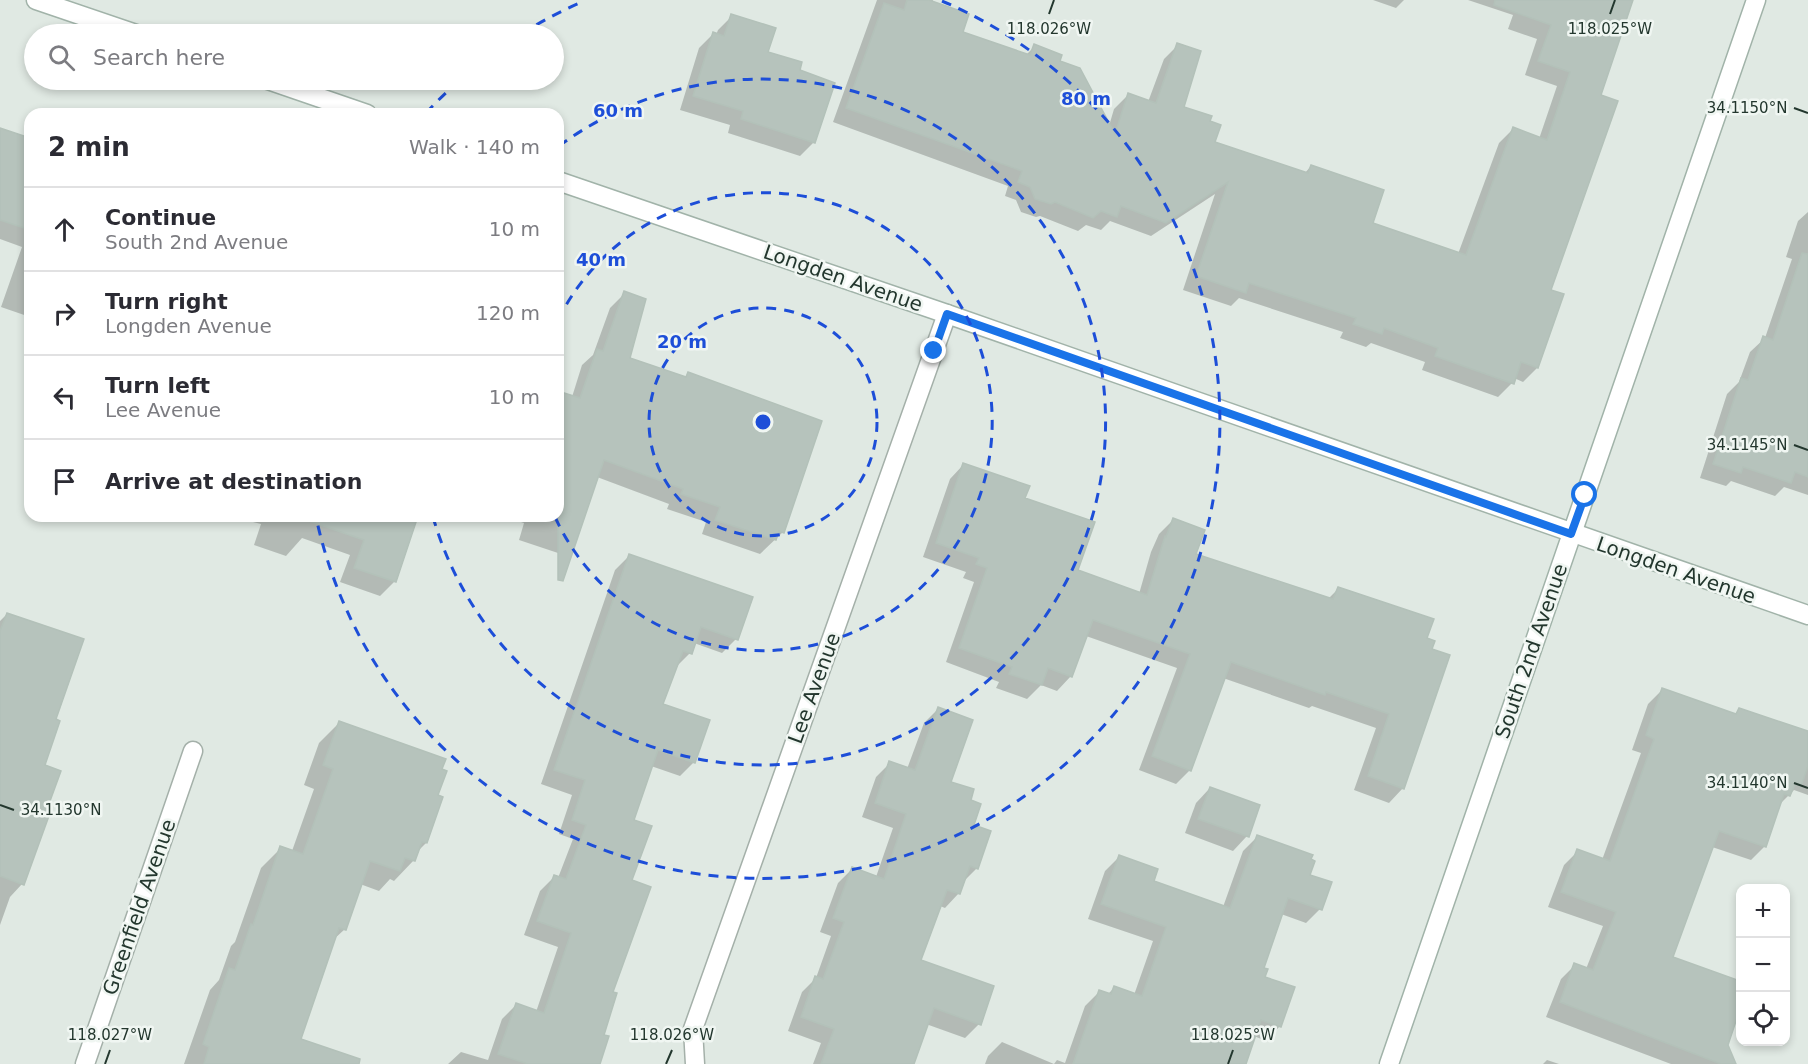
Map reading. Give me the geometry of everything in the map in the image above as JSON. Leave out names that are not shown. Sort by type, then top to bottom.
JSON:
[{"type":"street","points":[[36,0],[107,24]]},
{"type":"street","name":"South 2nd Avenue","points":[[1389,1064],[1756,0]]},
{"type":"street","points":[[297,90],[350,108]]},
{"type":"street","name":"Longden Avenue","points":[[564,183],[947,314],[1808,615]]},
{"type":"street","name":"Lee Avenue","points":[[695,1064],[693,1029],[947,314]]},
{"type":"street","name":"Greenfield Avenue","points":[[85,1064],[193,751]]},
{"type":"building","points":[[907,0],[929,0],[969,14],[963,32],[1030,55],[1034,44],[1062,55],[1060,61],[1080,68],[1115,134],[1128,93],[1156,103],[1177,43],[1201,51],[1184,107],[1212,116],[1210,121],[1221,125],[1215,142],[1308,173],[1311,165],[1384,190],[1373,223],[1466,255],[1513,127],[1547,140],[1570,72],[1538,61],[1551,25],[1494,5],[1495,0],[1633,0],[1601,95],[1618,101],[1551,290],[1564,294],[1538,368],[1521,362],[1514,384],[1435,356],[1438,348],[1384,328],[1382,334],[1353,324],[1356,318],[1249,283],[1246,293],[1196,276],[1228,182],[1166,223],[1121,206],[1117,217],[1101,211],[1093,218],[1055,202],[1051,204],[1035,199],[1030,187],[1018,182],[1022,171],[846,108],[884,3],[904,10]]},
{"type":"building","points":[[731,14],[776,28],[768,52],[802,62],[800,70],[835,83],[815,143],[741,119],[743,111],[693,96],[713,32],[724,36]]},
{"type":"building","points":[[0,128],[24,136],[24,228],[0,220]]},
{"type":"building","points":[[1802,253],[1808,254],[1808,477],[1795,472],[1791,483],[1743,467],[1741,473],[1713,464],[1741,378],[1748,380],[1763,336],[1773,340]]},
{"type":"building","points":[[624,291],[646,299],[630,358],[686,377],[688,372],[822,421],[784,533],[779,531],[776,540],[715,520],[720,507],[681,494],[683,489],[604,460],[563,581],[558,580],[558,522],[564,522],[564,393],[580,398],[597,349],[603,351]]},
{"type":"building","points":[[963,463],[1030,486],[1025,498],[1095,522],[1078,570],[1147,595],[1165,536],[1173,518],[1205,530],[1196,554],[1333,599],[1338,587],[1434,619],[1427,638],[1435,641],[1432,649],[1450,655],[1404,789],[1368,776],[1389,714],[1326,692],[1325,695],[1231,662],[1191,771],[1152,756],[1190,654],[1093,620],[1072,677],[1048,668],[1042,685],[1009,674],[1012,667],[959,648],[987,568],[976,564],[979,558],[936,543]]},
{"type":"building","points":[[312,522],[416,522],[396,582],[354,568],[364,540]]},
{"type":"building","points":[[629,554],[753,597],[738,640],[701,627],[692,654],[683,651],[663,704],[710,720],[695,763],[658,750],[634,820],[652,826],[632,880],[651,887],[613,992],[617,993],[604,1035],[609,1036],[600,1064],[528,1064],[498,1054],[516,1003],[544,1013],[571,933],[537,921],[554,875],[566,879],[586,825],[572,820],[585,780],[554,770]]},
{"type":"building","points":[[7,613],[84,639],[56,719],[60,721],[45,765],[61,771],[46,812],[50,813],[24,885],[0,876],[0,631]]},
{"type":"building","points":[[1662,688],[1736,714],[1739,708],[1808,731],[1808,766],[1801,786],[1795,784],[1790,796],[1784,794],[1766,847],[1719,831],[1673,957],[1736,980],[1736,1021],[1728,1045],[1736,1064],[1721,1064],[1560,1002],[1574,963],[1593,970],[1616,912],[1561,892],[1577,849],[1610,861],[1654,739],[1646,735]]},
{"type":"building","points":[[938,707],[973,720],[951,782],[974,789],[971,800],[981,804],[974,825],[991,831],[978,869],[970,866],[960,894],[947,890],[921,960],[994,986],[981,1025],[934,1008],[914,1064],[821,1064],[834,1029],[801,1017],[815,976],[823,979],[844,922],[833,918],[852,867],[884,879],[906,814],[875,803],[889,761],[915,770]]},
{"type":"building","points":[[339,721],[446,759],[442,769],[447,771],[438,795],[443,797],[427,843],[422,842],[415,861],[405,858],[400,871],[370,861],[346,930],[339,928],[301,1039],[360,1059],[359,1064],[204,1064],[209,1047],[203,1044],[229,968],[235,970],[280,846],[303,854],[333,769],[323,765]]},
{"type":"building","points":[[1210,787],[1260,805],[1249,837],[1198,819]]},
{"type":"building","points":[[1257,835],[1313,855],[1311,859],[1315,861],[1310,875],[1332,882],[1322,910],[1288,898],[1264,968],[1268,969],[1265,977],[1295,987],[1281,1027],[1261,1020],[1246,1064],[1073,1064],[1099,990],[1111,994],[1114,986],[1142,996],[1166,927],[1101,904],[1119,855],[1158,869],[1154,881],[1230,908]]},
{"type":"route","points":[[934,351],[947,314],[1571,534],[1585,495]]}]
